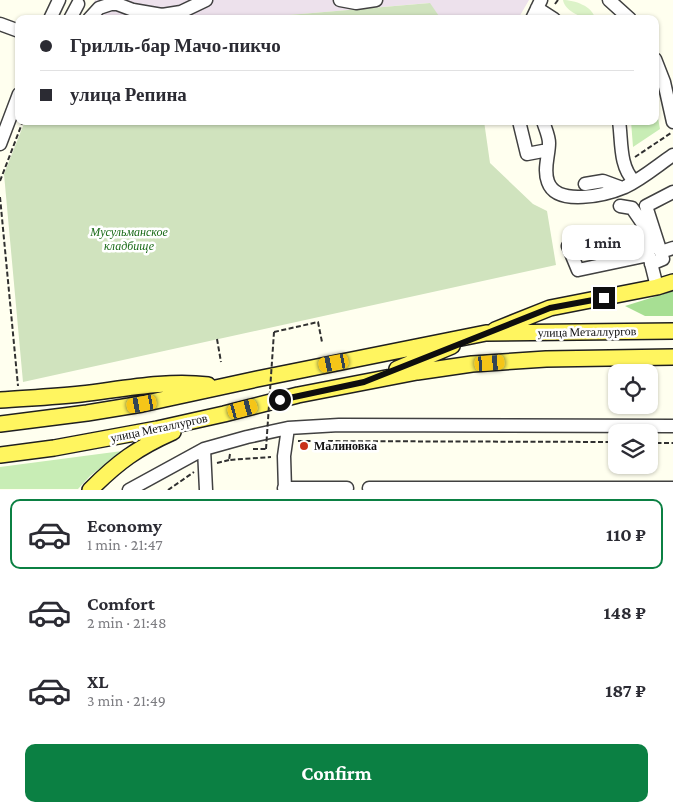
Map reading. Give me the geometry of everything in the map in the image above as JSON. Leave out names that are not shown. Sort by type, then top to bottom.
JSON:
[{"type":"main road","points":[[364,382],[550,308],[657,287],[673,282]]},
{"type":"main road","name":"улица Металлургов","points":[[0,424],[142,404],[486,333],[673,331]]},
{"type":"main road","name":"улица Металлургов","points":[[0,454],[54,448],[224,414],[298,395],[417,372],[472,364],[546,359],[673,357]]},
{"type":"main road","points":[[0,400],[80,394],[187,382],[222,386]]},
{"type":"main road","points":[[90,490],[123,458],[148,443],[172,432],[224,414]]},
{"type":"street","points":[[52,15],[59,0]]},
{"type":"street","points":[[92,15],[98,8],[118,4],[133,10],[162,15],[181,12],[206,0]]},
{"type":"street","points":[[340,0],[356,3],[376,0]]},
{"type":"street","points":[[609,0],[626,15]]},
{"type":"street","points":[[71,15],[78,4]]},
{"type":"street","points":[[0,24],[15,30]]},
{"type":"street","points":[[659,69],[664,82],[673,122]]},
{"type":"street","points":[[0,144],[15,105]]},
{"type":"street","points":[[520,125],[527,154],[548,150]]},
{"type":"street","points":[[544,125],[549,142],[547,181],[552,189],[561,195],[573,198],[612,192],[622,188],[673,155]]},
{"type":"street","points":[[620,125],[624,164],[628,175],[634,181]]},
{"type":"street","points":[[585,184],[603,181],[622,188]]},
{"type":"street","points":[[657,287],[658,254],[646,206],[673,192]]},
{"type":"street","points":[[620,206],[632,208],[643,224],[658,254]]},
{"type":"street","points":[[568,246],[578,270],[658,254]]},
{"type":"street","points":[[129,490],[204,449],[288,428],[339,426],[673,426]]},
{"type":"street","points":[[288,428],[284,456],[284,489],[347,488]]},
{"type":"street","points":[[204,449],[206,490]]},
{"type":"street","points":[[369,488],[673,488]]},
{"type":"path","points":[[0,181],[21,125]]},
{"type":"path","points":[[624,164],[673,132]]},
{"type":"path","points":[[0,197],[17,384]]},
{"type":"path","points":[[266,449],[274,332],[318,322],[322,342]]},
{"type":"path","points":[[217,339],[221,362]]},
{"type":"path","points":[[293,441],[608,442]]},
{"type":"path","points":[[658,443],[673,443]]},
{"type":"path","points":[[231,449],[229,460],[284,456]]},
{"type":"shaded area","points":[[95,0],[529,0],[520,15],[438,15],[429,3],[288,15],[89,15]]},
{"type":"green space","points":[[563,0],[572,1],[587,7],[594,15],[578,15],[564,4]]},
{"type":"green space","points":[[430,3],[438,15],[288,15]]},
{"type":"green space","points":[[659,123],[660,129],[633,147],[631,125],[659,125]]},
{"type":"green space","name":"Мусульманское кладбище","points":[[23,125],[485,125],[490,163],[533,204],[547,211],[556,265],[23,382],[4,174]]},
{"type":"green space","points":[[673,291],[673,316],[645,316],[625,306]]},
{"type":"green space","points":[[122,451],[90,476],[78,489],[0,489],[0,467]]},
{"type":"place","name":"Малиновка","points":[[304,446]]},
{"type":"route","points":[[280,400],[364,382],[550,308],[604,298]]}]
